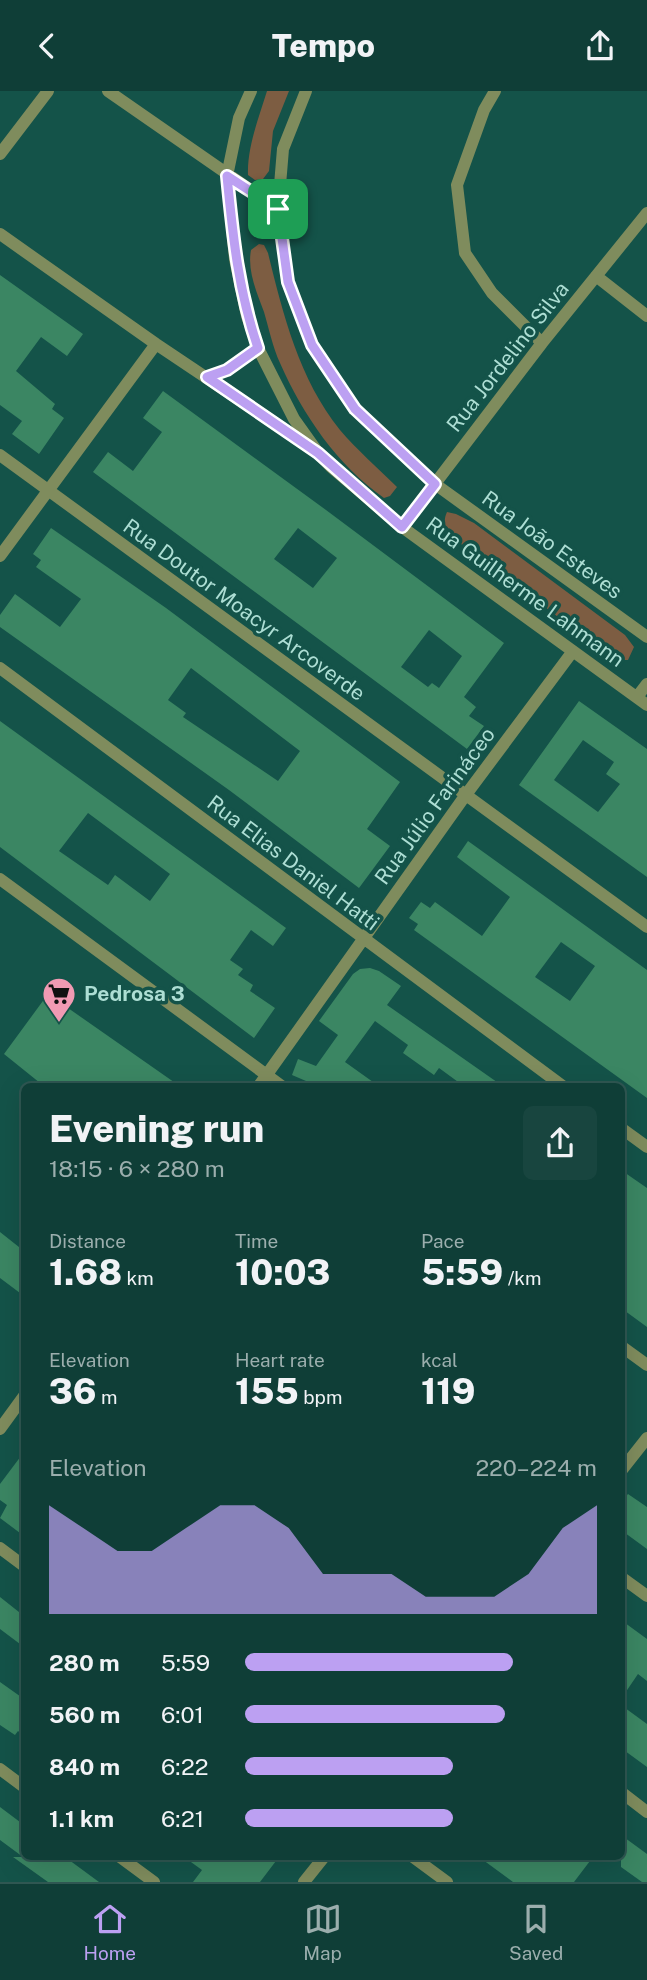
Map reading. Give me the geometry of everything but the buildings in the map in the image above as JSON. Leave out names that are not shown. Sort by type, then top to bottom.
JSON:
[{"type":"street","points":[[0,154],[48,91]]},
{"type":"street","points":[[108,91],[278,209]]},
{"type":"street","name":"Rua Guilherme Lahmann","points":[[251,91],[239,118],[227,176],[235,259],[247,316],[258,348],[294,419],[318,453]]},
{"type":"street","name":"Rua João Esteves","points":[[306,91],[283,149],[278,209],[288,282],[312,345],[355,409],[435,484],[647,638]]},
{"type":"street","points":[[495,91],[484,110],[457,185],[466,253],[492,293],[542,344]]},
{"type":"street","name":"Rua Jordelino Silva","points":[[402,527],[542,344],[647,213]]},
{"type":"street","name":"Rua Guilherme Lahmann","points":[[0,234],[156,344],[318,453],[402,527],[642,701]]},
{"type":"street","points":[[596,276],[647,316]]},
{"type":"street","points":[[0,555],[156,344]]},
{"type":"street","points":[[207,377],[227,370],[258,348]]},
{"type":"street","name":"Rua Doutor Moacyr Arcoverde","points":[[0,455],[647,927]]},
{"type":"street","name":"Rua Júlio Farináceo","points":[[261,1083],[465,796],[573,651]]},
{"type":"street","name":"Rua Elias Daniel Hatti","points":[[0,669],[559,1083]]},
{"type":"street","points":[[642,701],[647,684]]},
{"type":"street","points":[[0,879],[278,1083]]},
{"type":"street","points":[[625,1131],[647,1147]]},
{"type":"street","points":[[625,1349],[647,1365]]},
{"type":"street","points":[[0,1429],[21,1400]]},
{"type":"street","points":[[625,1466],[647,1438]]},
{"type":"street","points":[[0,1548],[21,1564]]},
{"type":"street","points":[[625,1580],[647,1596]]},
{"type":"street","points":[[0,1769],[21,1785]]},
{"type":"street","points":[[625,1796],[647,1812]]},
{"type":"street","points":[[124,1860],[154,1882]]},
{"type":"street","points":[[304,1882],[322,1860]]},
{"type":"street","points":[[417,1860],[447,1882]]},
{"type":"shaded area","points":[[267,91],[289,91],[273,131],[269,171],[263,179],[255,180],[248,175],[249,154]]},
{"type":"shaded area","points":[[259,244],[264,245],[268,253],[303,368],[340,430],[397,487],[390,496],[384,498],[351,470],[323,438],[289,382],[275,351],[252,274],[251,250]]},
{"type":"shaded area","points":[[447,512],[474,523],[625,635],[634,647],[628,660],[618,660],[610,656],[453,538],[446,526]]},
{"type":"place","name":"Pedrosa 3","points":[[59,1024]]},
{"type":"route","points":[[227,176],[278,209],[288,282],[312,345],[355,409],[435,484],[402,527],[318,453],[207,377],[227,370],[258,348],[247,316],[235,259],[227,176]]}]
